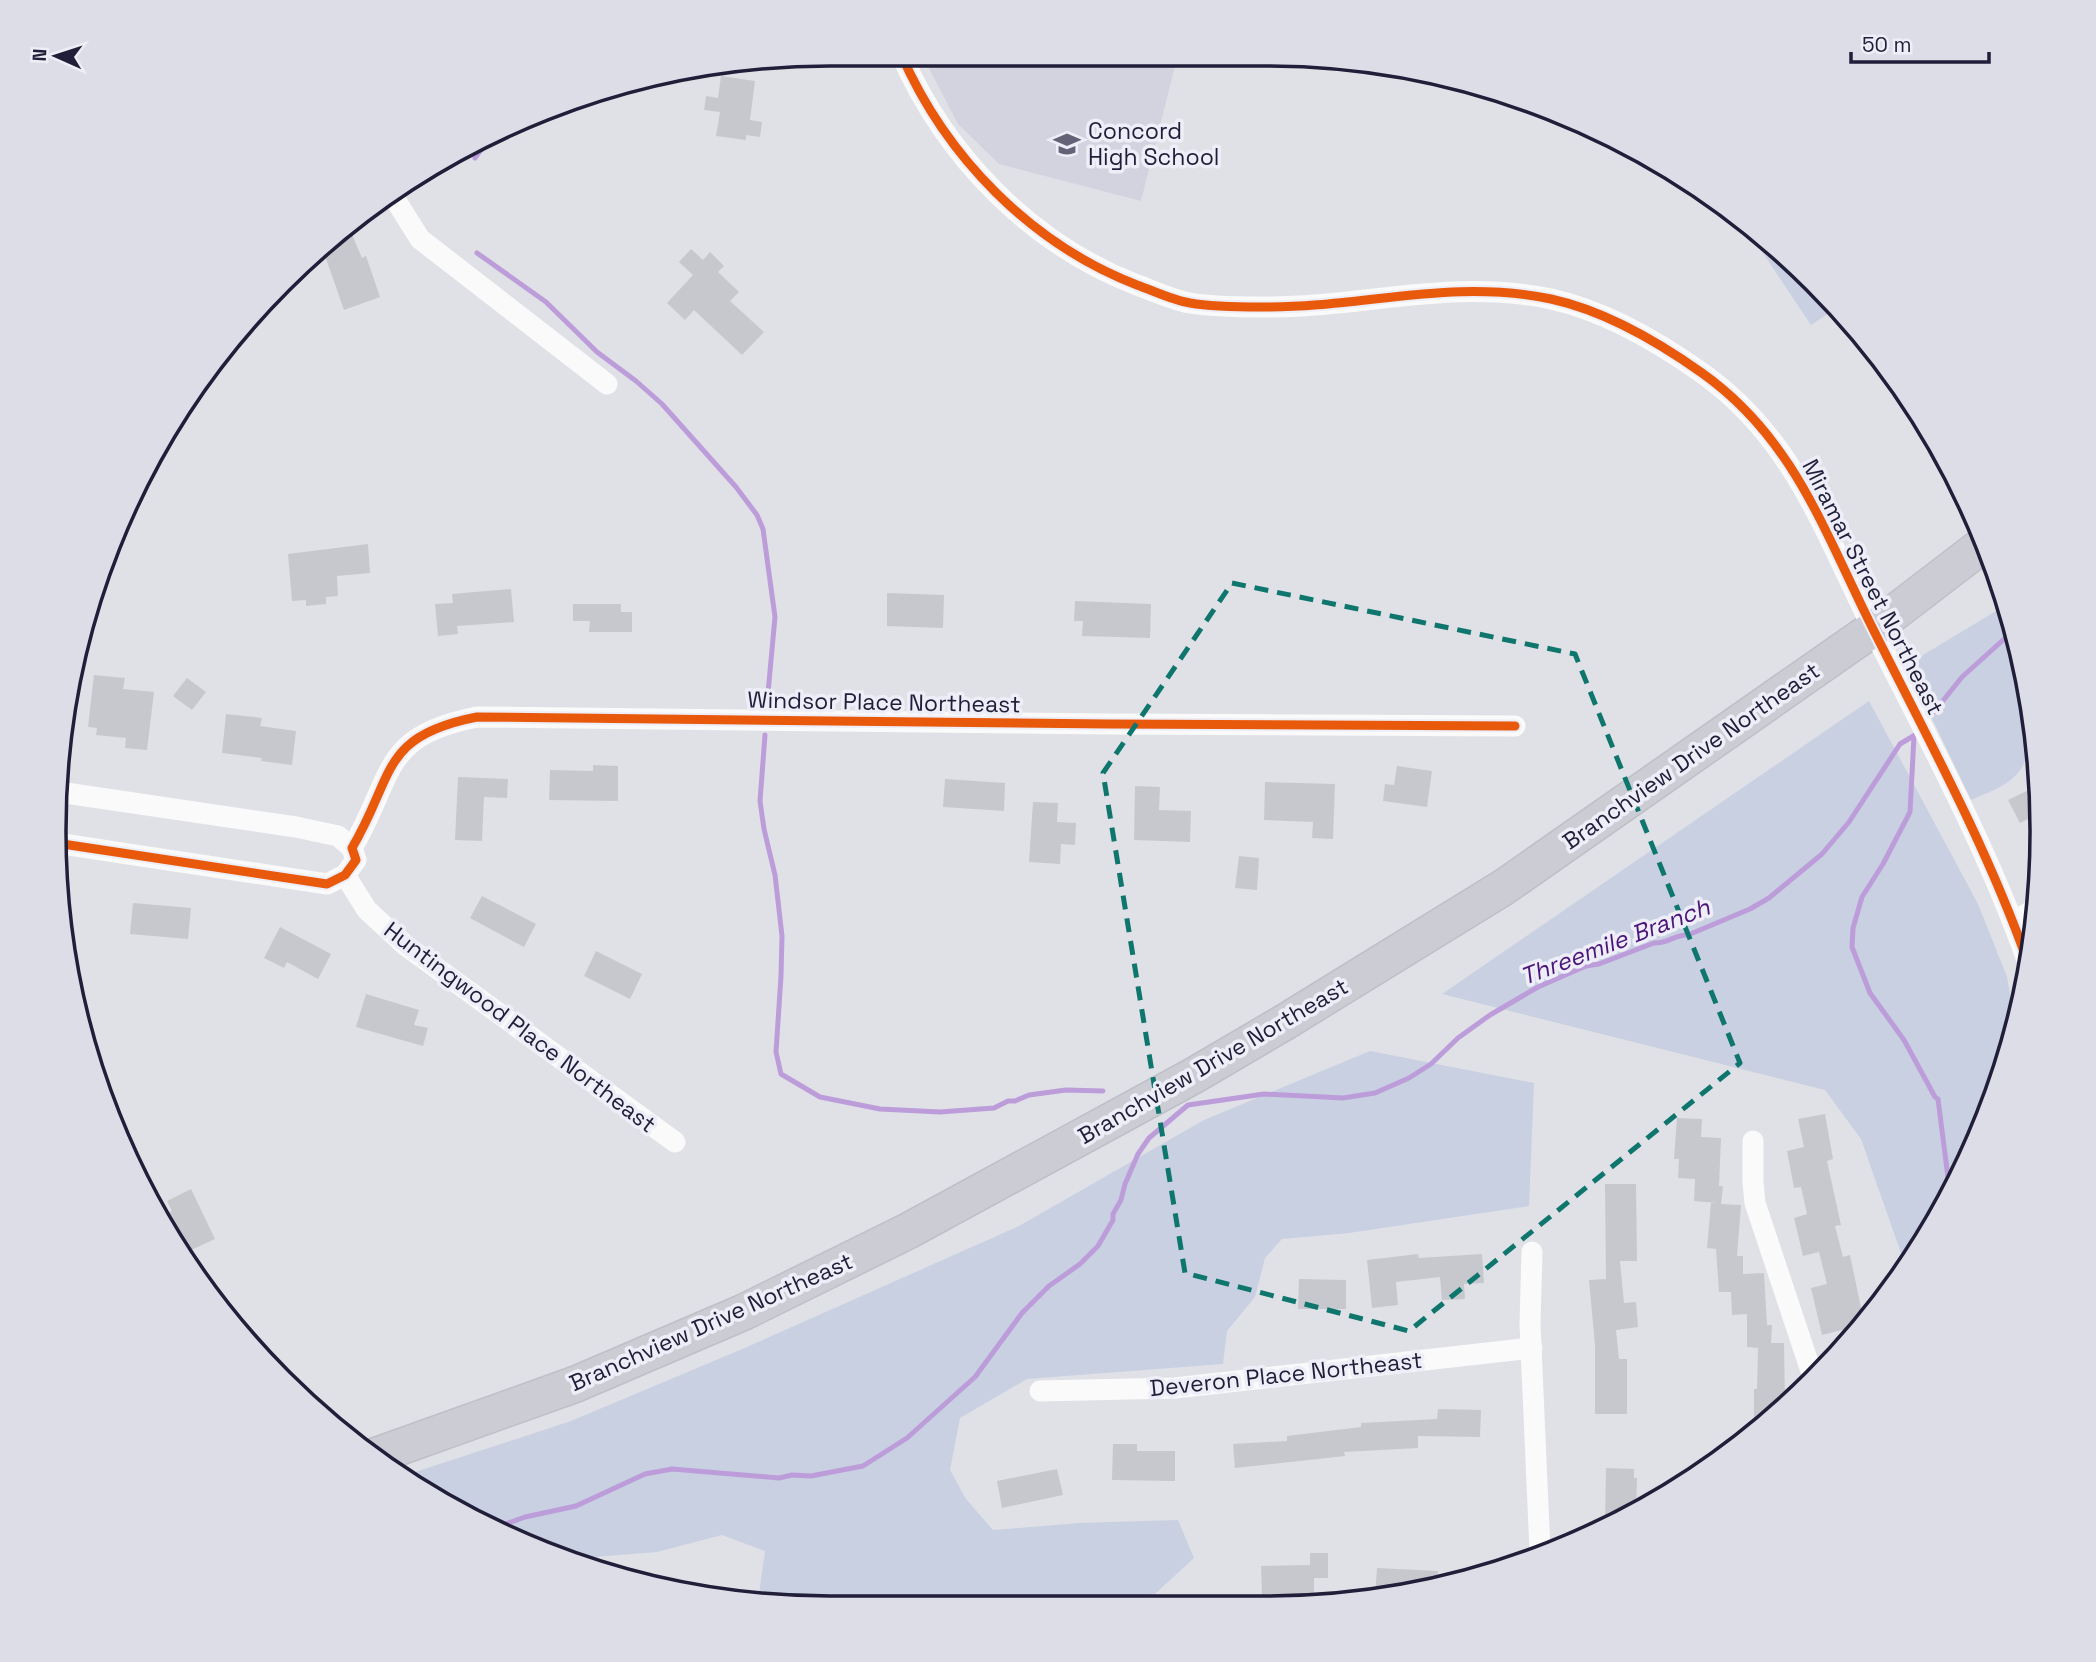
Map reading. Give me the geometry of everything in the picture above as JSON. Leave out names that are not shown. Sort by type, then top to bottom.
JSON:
[{"type":"main road","name":"Branchview Drive Northeast","points":[[386,1452],[576,1384],[744,1312],[908,1231],[1102,1127],[1285,1022],[1504,887],[1873,629],[1976,550]]},
{"type":"street","name":"Miramar Street Northeast","points":[[906,66],[957,151],[1004,202],[1070,252],[1111,275],[1172,299],[1190,303],[1263,307],[1434,291],[1496,291],[1573,305],[1625,326],[1702,373],[1742,405],[1774,440],[1812,501],[1977,837],[2021,943]]},
{"type":"street","points":[[397,202],[420,239],[607,384]]},
{"type":"street","name":"Windsor Place Northeast","points":[[345,875],[356,860],[352,848],[365,827],[380,786],[399,752],[416,737],[433,729],[477,717],[1515,726]]},
{"type":"street","points":[[68,793],[296,827],[338,836],[352,848]]},
{"type":"street","points":[[67,845],[327,884],[345,875]]},
{"type":"street","name":"Huntingwood Place Northeast","points":[[345,875],[368,910],[405,945],[675,1142]]},
{"type":"street","points":[[2013,921],[2025,915]]},
{"type":"street","points":[[1753,1141],[1752,1182],[1755,1203],[1810,1368]]},
{"type":"street","points":[[1532,1252],[1532,1348],[1540,1544]]},
{"type":"street","name":"Deveron Place Northeast","points":[[1040,1391],[1175,1388],[1532,1348]]},
{"type":"highlighted area","points":[[1232,583],[1575,654],[1740,1063],[1409,1331],[1185,1273],[1103,773]]},
{"type":"shaded area","name":"Concord High School","points":[[928,66],[1175,66],[1141,201],[999,164],[958,124]]},
{"type":"shaded area","points":[[1760,249],[1828,314],[1811,325]]},
{"type":"shaded area","points":[[1997,611],[2015,682],[2026,760],[2011,780],[1995,790],[1971,800],[1920,693],[1914,668],[1923,655]]},
{"type":"shaded area","points":[[1869,701],[1978,904],[2007,977],[2011,998],[1989,1077],[1971,1124],[1951,1169],[1901,1255],[1861,1139],[1825,1090],[1442,994]]},
{"type":"shaded area","points":[[1370,1051],[1534,1083],[1529,1206],[1349,1233],[1282,1239],[1265,1258],[1255,1297],[1227,1331],[1223,1364],[1027,1379],[960,1418],[950,1470],[966,1499],[993,1530],[1079,1523],[1178,1520],[1194,1558],[1155,1594],[831,1596],[759,1592],[765,1551],[722,1535],[657,1552],[592,1557],[493,1517],[415,1472],[571,1421],[747,1347],[1019,1226],[1204,1120]]},
{"type":"building","points":[[721,76],[755,81],[750,120],[762,122],[760,137],[746,135],[746,140],[716,136],[720,112],[704,110],[706,96],[718,98]]},
{"type":"building","points":[[352,235],[362,258],[366,256],[380,297],[344,310],[326,257]]},
{"type":"building","points":[[691,249],[703,260],[710,252],[724,266],[718,272],[739,292],[730,301],[764,332],[742,355],[694,310],[685,320],[667,303],[693,275],[679,262]]},
{"type":"building","points":[[368,544],[370,573],[337,576],[338,596],[326,597],[326,604],[306,606],[306,600],[292,601],[288,554]]},
{"type":"building","points":[[511,589],[514,622],[457,626],[458,634],[438,636],[435,604],[453,603],[452,594]]},
{"type":"building","points":[[887,593],[944,595],[943,628],[887,626]]},
{"type":"building","points":[[1075,601],[1151,604],[1150,638],[1082,636],[1083,621],[1074,621]]},
{"type":"building","points":[[573,604],[621,604],[621,612],[632,612],[632,632],[589,632],[590,621],[573,621]]},
{"type":"building","points":[[94,675],[125,678],[123,689],[154,692],[147,750],[125,748],[126,738],[96,735],[97,728],[88,727]]},
{"type":"building","points":[[187,678],[206,692],[192,710],[173,696]]},
{"type":"building","points":[[226,714],[262,718],[260,726],[296,731],[292,765],[222,753]]},
{"type":"building","points":[[593,765],[618,766],[618,801],[549,800],[550,770],[593,771]]},
{"type":"building","points":[[1397,766],[1432,771],[1427,807],[1383,801],[1385,784],[1394,785]]},
{"type":"building","points":[[458,777],[508,779],[507,798],[484,797],[482,841],[455,840]]},
{"type":"building","points":[[945,779],[1005,783],[1004,811],[943,807]]},
{"type":"building","points":[[1265,782],[1335,784],[1333,839],[1312,838],[1313,822],[1264,820]]},
{"type":"building","points":[[1135,786],[1160,787],[1159,810],[1191,811],[1190,842],[1134,840]]},
{"type":"building","points":[[2028,790],[2029,818],[2020,823],[2008,800]]},
{"type":"building","points":[[1033,802],[1058,803],[1057,822],[1076,823],[1075,845],[1061,844],[1060,864],[1029,862]]},
{"type":"building","points":[[1239,856],[1259,858],[1257,890],[1235,888]]},
{"type":"building","points":[[482,896],[536,924],[524,947],[470,918]]},
{"type":"building","points":[[133,903],[191,908],[188,939],[130,934]]},
{"type":"building","points":[[280,927],[331,954],[318,979],[287,962],[284,968],[264,958]]},
{"type":"building","points":[[596,951],[642,974],[630,999],[584,976]]},
{"type":"building","points":[[366,994],[419,1010],[414,1025],[428,1028],[423,1046],[356,1027]]},
{"type":"building","points":[[1825,1114],[1833,1159],[1827,1161],[1841,1225],[1835,1226],[1843,1257],[1850,1255],[1861,1309],[1845,1329],[1822,1335],[1811,1288],[1827,1284],[1819,1252],[1803,1256],[1794,1218],[1807,1214],[1801,1187],[1794,1188],[1787,1151],[1804,1147],[1798,1119]]},
{"type":"building","points":[[1677,1118],[1702,1119],[1701,1137],[1721,1138],[1721,1204],[1741,1205],[1737,1256],[1743,1256],[1743,1274],[1764,1273],[1767,1325],[1772,1325],[1771,1343],[1784,1343],[1785,1392],[1754,1418],[1758,1348],[1747,1347],[1747,1314],[1732,1315],[1731,1292],[1719,1292],[1716,1249],[1707,1248],[1711,1203],[1717,1203],[1694,1201],[1695,1179],[1678,1178],[1679,1159],[1674,1159]]},
{"type":"building","points":[[1605,1184],[1636,1184],[1637,1261],[1620,1261],[1624,1303],[1636,1302],[1638,1327],[1616,1330],[1619,1359],[1627,1359],[1627,1414],[1595,1414],[1595,1345],[1589,1280],[1606,1279]]},
{"type":"building","points":[[191,1189],[215,1239],[191,1250],[169,1213],[172,1211],[167,1201]]},
{"type":"building","points":[[1418,1254],[1419,1258],[1482,1254],[1484,1283],[1464,1284],[1465,1299],[1442,1300],[1440,1277],[1396,1282],[1398,1305],[1372,1308],[1367,1260]]},
{"type":"building","points":[[1299,1279],[1346,1280],[1346,1309],[1298,1309]]},
{"type":"building","points":[[1438,1409],[1481,1410],[1480,1437],[1418,1436],[1418,1448],[1344,1452],[1345,1456],[1235,1468],[1233,1444],[1287,1441],[1287,1436],[1361,1427],[1361,1423],[1437,1419]]},
{"type":"building","points":[[1113,1444],[1137,1444],[1137,1451],[1175,1451],[1175,1481],[1112,1480]]},
{"type":"building","points":[[1606,1468],[1634,1469],[1634,1478],[1637,1478],[1636,1499],[1605,1516]]},
{"type":"building","points":[[1057,1469],[1063,1495],[1002,1508],[997,1481]]},
{"type":"building","points":[[1310,1553],[1328,1553],[1328,1578],[1314,1578],[1314,1594],[1262,1595],[1261,1566],[1310,1565]]},
{"type":"building","points":[[1377,1568],[1438,1571],[1438,1575],[1376,1587]]},
{"type":"waterway","points":[[475,158],[479,153]]},
{"type":"waterway","points":[[477,253],[546,302],[597,352],[662,404],[736,487],[757,515],[763,529],[775,617],[767,704]]},
{"type":"waterway","name":"Threemile Branch","points":[[1934,712],[1962,677],[2004,639]]},
{"type":"waterway","points":[[765,735],[760,801],[775,875],[782,936],[776,1052],[781,1074],[820,1097],[880,1109],[940,1112],[994,1108],[1029,1095],[1066,1090],[1103,1091]]},
{"type":"waterway","name":"Threemile Branch","points":[[507,1523],[576,1506],[645,1474],[672,1469],[779,1478],[792,1475],[811,1476],[863,1466],[907,1438],[975,1377],[1022,1313],[1049,1286],[1080,1264],[1098,1246],[1113,1220],[1113,1214],[1138,1154],[1149,1138],[1188,1105],[1264,1094],[1343,1098],[1375,1093],[1409,1078],[1431,1064],[1458,1038],[1490,1015],[1538,987],[1586,966],[1599,964],[1654,943],[1688,935],[1750,909],[1769,898],[1822,854],[1849,822],[1900,744],[1915,735]]},
{"type":"waterway","points":[[1914,736],[1910,812],[1862,897],[1853,928],[1852,947],[1870,993],[1904,1040],[1938,1099],[1948,1175]]},
{"type":"cycle path","points":[[907,66],[942,128],[967,162],[996,193],[1028,221],[1098,268],[1170,298],[1199,304],[1262,307],[1442,293],[1514,293],[1571,304],[1611,319],[1702,373],[1734,399],[1761,428],[1804,490],[1975,834],[2021,944]]},
{"type":"cycle path","points":[[67,845],[327,884],[345,875],[356,860],[352,848],[394,763],[406,748],[422,735],[445,725],[477,717],[1515,726]]},
{"type":"place","name":"Concord High School","points":[[1067,144]]}]
